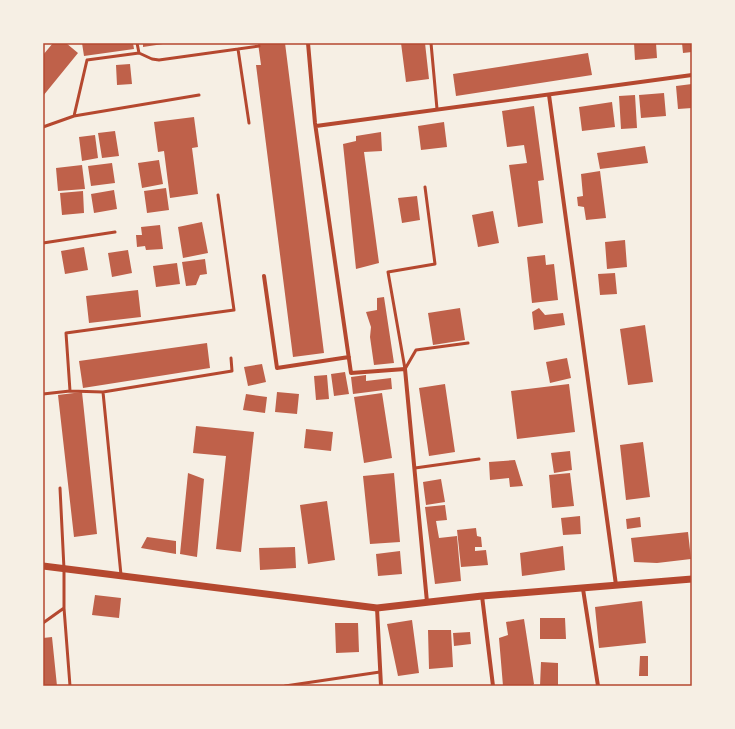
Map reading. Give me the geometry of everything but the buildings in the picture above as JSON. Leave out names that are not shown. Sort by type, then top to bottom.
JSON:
[{"type":"street","points":[[308,43],[316,126],[351,373],[405,369],[427,602]]},
{"type":"street","points":[[316,126],[692,75]]},
{"type":"street","points":[[548,94],[616,586]]},
{"type":"street","points":[[264,276],[277,368],[349,357]]},
{"type":"street","points":[[43,566],[377,608],[482,596],[692,579]]},
{"type":"street","points":[[583,589],[598,686]]},
{"type":"street","points":[[482,596],[493,686]]},
{"type":"street","points":[[377,608],[381,686]]},
{"type":"lane","points":[[138,43],[139,53]]},
{"type":"lane","points":[[431,43],[437,109]]},
{"type":"lane","points":[[74,116],[86,60],[139,53],[152,59],[159,60],[259,46]]},
{"type":"lane","points":[[238,49],[249,123]]},
{"type":"lane","points":[[43,127],[74,116],[199,96]]},
{"type":"lane","points":[[405,369],[388,272],[435,264],[425,186]]},
{"type":"lane","points":[[70,391],[66,333],[234,310],[218,195]]},
{"type":"lane","points":[[43,243],[115,232]]},
{"type":"lane","points":[[405,369],[416,350],[468,343]]},
{"type":"lane","points":[[43,394],[70,391],[103,392],[232,371],[230,358]]},
{"type":"lane","points":[[103,392],[121,577]]},
{"type":"lane","points":[[415,468],[479,460]]},
{"type":"lane","points":[[60,488],[64,569],[64,608],[70,686]]},
{"type":"lane","points":[[43,623],[64,608]]},
{"type":"lane","points":[[285,686],[380,672]]}]
